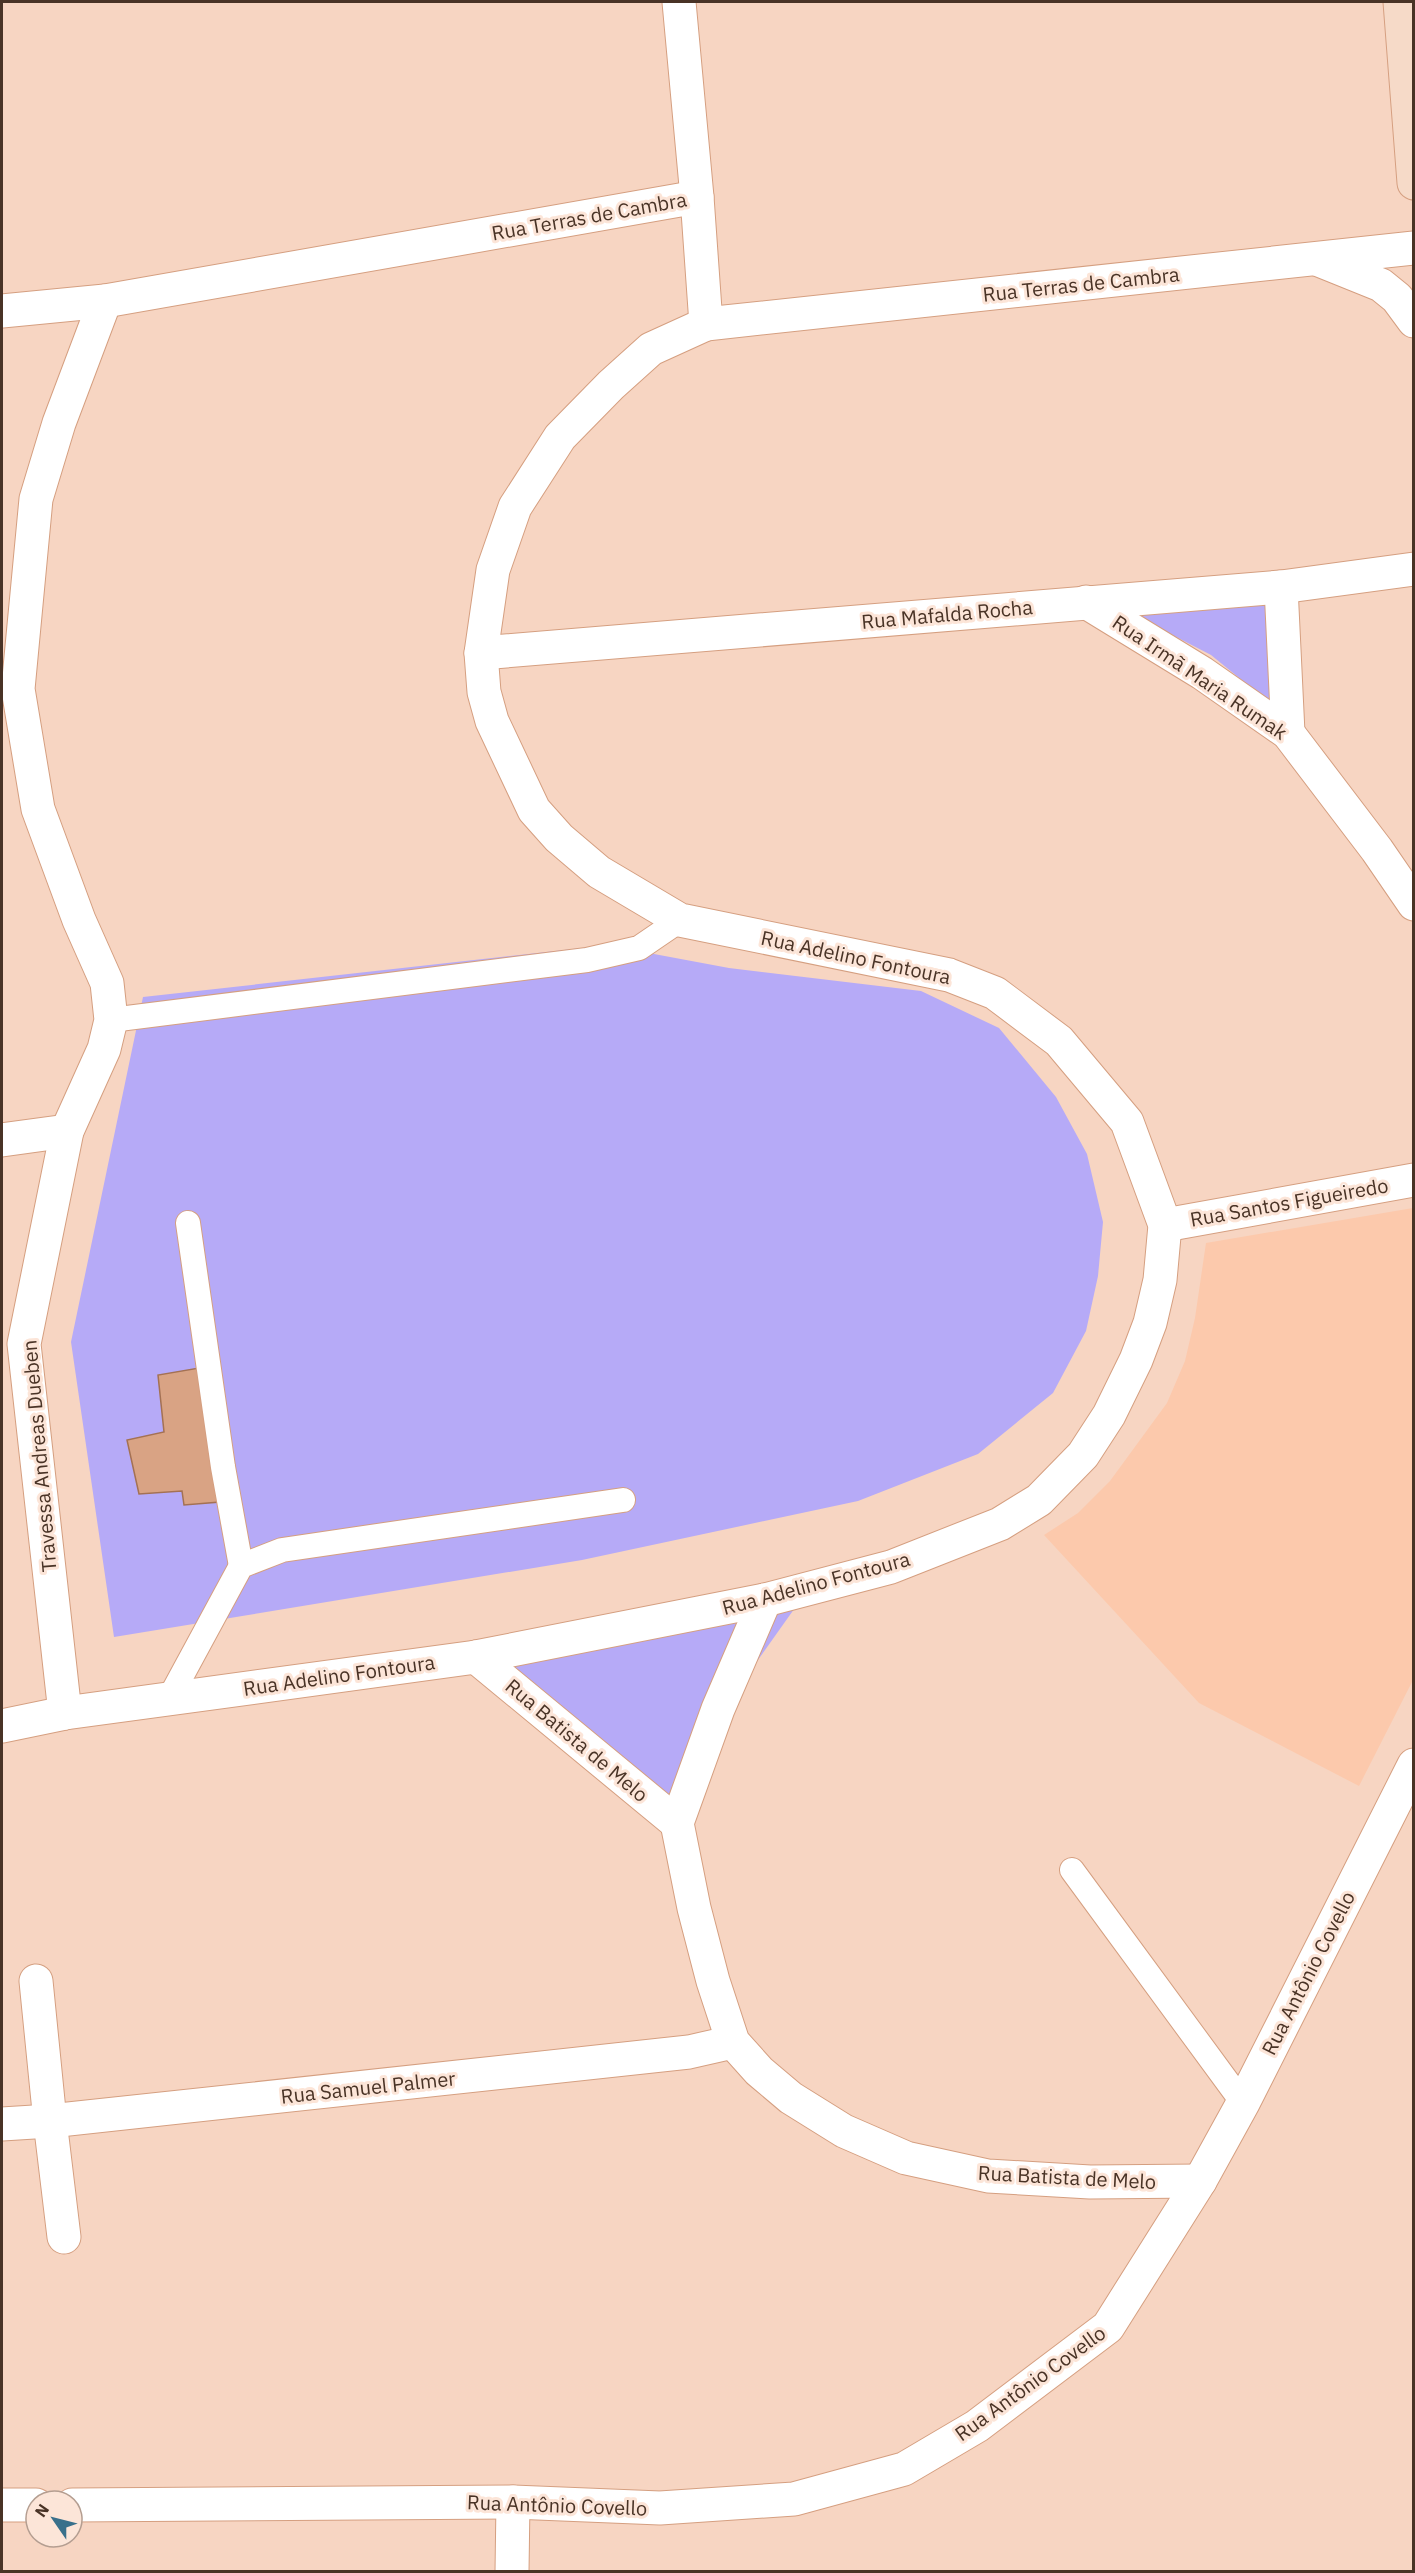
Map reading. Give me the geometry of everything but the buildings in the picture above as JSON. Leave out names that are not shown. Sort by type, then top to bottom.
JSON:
[{"type":"main road","points":[[1400,2],[1413,183]]},
{"type":"street","points":[[679,2],[697,197]]},
{"type":"street","name":"Rua Terras de Cambra","points":[[2,311],[105,301],[697,197],[706,324],[1413,248]]},
{"type":"street","name":"Rua Terras de Cambra","points":[[1315,259],[1381,285],[1397,298],[1413,321]]},
{"type":"street","name":"Travessa Andreas Dueben","points":[[65,1713],[13,1346],[67,1131],[104,1049],[111,1020],[107,983],[79,920],[38,808],[18,689],[36,499],[59,423],[105,301]]},
{"type":"street","name":"Rua Adelino Fontoura","points":[[2,1726],[65,1713],[476,1656],[765,1600],[891,1567],[1000,1524],[1039,1500],[1083,1455],[1108,1415],[1136,1360],[1150,1323],[1160,1280],[1165,1225],[1127,1122],[1059,1041],[995,993],[949,975],[680,920],[599,872],[559,838],[534,810],[492,721],[484,692],[481,653],[493,570],[506,529],[523,492],[560,436],[611,385],[651,349],[706,324]]},
{"type":"street","name":"Rua Mafalda Rocha","points":[[481,653],[1281,587],[1413,569]]},
{"type":"street","points":[[1281,587],[1288,734]]},
{"type":"street","name":"Rua Irmã Maria Rumak","points":[[1086,602],[1202,673],[1288,734],[1377,850],[1413,904]]},
{"type":"street","points":[[2,1140],[67,1131]]},
{"type":"street","name":"Rua Santos Figueiredo","points":[[1165,1225],[1413,1180]]},
{"type":"street","points":[[677,1822],[718,1709],[765,1600]]},
{"type":"street","name":"Rua Batista de Melo","points":[[476,1656],[677,1822],[694,1908],[713,1981],[734,2042],[759,2071],[791,2098],[844,2131],[906,2158],[988,2176],[1090,2181],[1200,2181]]},
{"type":"street","name":"Rua Antônio Covello","points":[[84,2505],[513,2502],[660,2508],[794,2499],[904,2469],[977,2426],[1108,2327],[1200,2181],[1244,2103],[1413,1765]]},
{"type":"street","points":[[36,1981],[64,2236]]},
{"type":"street","name":"Rua Samuel Palmer","points":[[2,2124],[50,2121],[689,2052],[734,2042]]},
{"type":"street","points":[[512,2571],[513,2502]]},
{"type":"street","points":[[2,2505],[24,2505]]},
{"type":"lane","points":[[111,1020],[587,960],[639,948],[680,920]]},
{"type":"lane","points":[[169,1699],[241,1566],[223,1467],[188,1222]]},
{"type":"lane","points":[[241,1566],[282,1550],[623,1500]]},
{"type":"lane","points":[[1072,1870],[1244,2103]]},
{"type":"shaded area","points":[[1265,596],[1281,712],[1211,655],[1126,611]]},
{"type":"shaded area","points":[[618,944],[654,954],[729,968],[921,991],[999,1028],[1056,1097],[1087,1154],[1103,1222],[1098,1276],[1086,1331],[1053,1393],[978,1454],[858,1501],[582,1560],[114,1637],[71,1342],[143,997]]},
{"type":"shaded area","points":[[1413,1208],[1413,1680],[1359,1786],[1199,1703],[1044,1535],[1078,1513],[1110,1481],[1167,1403],[1185,1361],[1195,1318],[1206,1243]]},
{"type":"shaded area","points":[[819,1574],[738,1688],[693,1815],[479,1644]]}]
